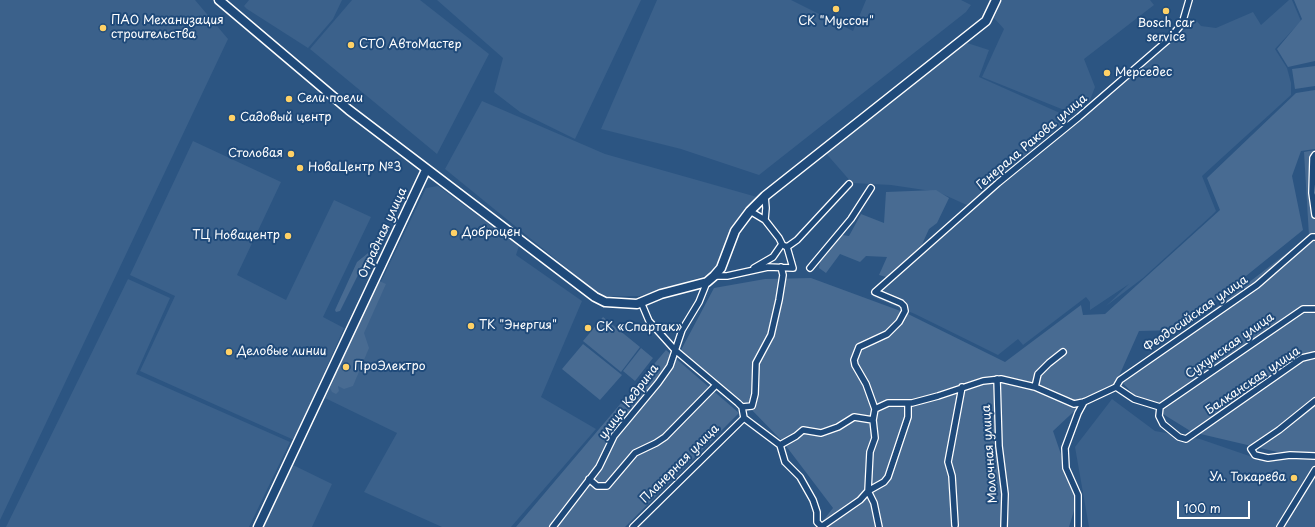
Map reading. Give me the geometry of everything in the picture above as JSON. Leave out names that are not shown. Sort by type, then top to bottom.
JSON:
[{"type":"street","points":[[220,0],[349,110],[595,297],[605,302],[637,304],[661,294],[707,282],[721,268],[735,231],[765,196],[986,21],[996,0]]},
{"type":"street","name":"Генерала Ракова улица","points":[[874,409],[866,384],[856,365],[856,350],[862,345],[887,334],[899,322],[905,311],[904,306],[901,303],[875,292],[998,183],[1088,110],[1168,40],[1182,24],[1189,0]]},
{"type":"street","points":[[1315,155],[1313,158],[1315,215]]},
{"type":"street","name":"Отрадная улица","points":[[258,527],[426,170]]},
{"type":"street","points":[[748,271],[773,257],[784,246],[797,240],[849,184]]},
{"type":"street","points":[[810,268],[851,219],[871,188]]},
{"type":"street","points":[[765,196],[765,220]]},
{"type":"street","points":[[714,276],[727,276],[768,267],[793,268],[779,238],[765,220],[750,212]]},
{"type":"street","name":"Феодосийская улица","points":[[1084,402],[1116,387],[1120,380],[1257,285],[1315,237]]},
{"type":"street","points":[[742,407],[752,406],[755,394],[756,363],[772,335],[783,275],[780,267]]},
{"type":"street","name":"улица Кедрина","points":[[553,527],[599,466],[614,436],[658,383],[670,366],[682,330],[699,302],[707,282]]},
{"type":"street","points":[[641,302],[649,322],[675,350],[742,407],[744,418],[780,445],[786,462],[800,477],[813,500],[817,512],[817,522],[821,527],[860,500],[868,492],[884,482],[888,477],[908,417],[908,403]]},
{"type":"street","name":"Сухумская улица","points":[[1160,407],[1303,309],[1315,309]]},
{"type":"street","points":[[1034,387],[1038,374],[1063,352]]},
{"type":"street","name":"Балканская улица","points":[[1160,407],[1160,421],[1179,437],[1186,439],[1302,358],[1315,355]]},
{"type":"street","points":[[879,527],[874,503],[868,492],[870,452],[875,438],[873,420],[874,409],[888,403],[908,403],[938,396],[962,387],[1001,378],[1034,387],[1074,404],[1084,402]]},
{"type":"street","name":"Молочная улица","points":[[997,379],[999,446],[1005,494],[1004,527]]},
{"type":"street","points":[[589,479],[598,486],[607,486],[635,453],[665,437],[716,385]]},
{"type":"street","points":[[955,525],[952,476],[948,462],[962,387]]},
{"type":"street","points":[[1116,387],[1134,398],[1160,407]]},
{"type":"street","points":[[1315,401],[1279,430],[1251,449],[1255,455],[1268,458],[1290,455],[1315,456]]},
{"type":"street","points":[[1078,527],[1078,495],[1066,468],[1065,448],[1078,413],[1084,402]]},
{"type":"street","name":"Планерная улица","points":[[633,527],[744,418]]},
{"type":"street","points":[[780,445],[796,436],[803,430],[821,433],[838,427],[854,418],[873,420]]},
{"type":"street","points":[[1280,527],[1315,470]]},
{"type":"shaded area","points":[[0,0],[195,0],[228,39],[0,520]]},
{"type":"shaded area","points":[[249,0],[342,0],[333,19],[308,48],[247,9],[244,6]]},
{"type":"shaded area","points":[[352,0],[420,0],[489,54],[437,154],[310,49]]},
{"type":"shaded area","points":[[437,0],[641,0],[575,139],[520,112],[494,92],[503,58]]},
{"type":"shaded area","points":[[657,0],[791,0],[853,31],[866,0],[961,0],[971,5],[966,12],[759,175],[681,149],[601,129]]},
{"type":"shaded area","points":[[1002,0],[1150,0],[1154,5],[1084,59],[1095,87],[1090,100],[1074,114],[982,77],[1004,29],[994,18]]},
{"type":"shaded area","points":[[1289,0],[1292,0],[1301,21],[1275,49],[1287,68],[1291,83],[1291,95],[1202,176],[1216,211],[1143,278],[1106,306],[1129,284],[1090,310],[1090,302],[1086,297],[1023,345],[1018,339],[998,355],[915,314],[873,297],[879,289],[999,184],[1111,95],[1196,20],[1201,26],[1216,28],[1253,12],[1261,25]]},
{"type":"shaded area","points":[[1294,0],[1315,0],[1315,61],[1288,67],[1277,49],[1302,19]]},
{"type":"shaded area","points":[[964,42],[989,50],[979,77],[1069,117],[969,206],[938,192],[891,185],[852,183],[824,151]]},
{"type":"shaded area","points":[[1315,66],[1315,86],[1295,89],[1292,69]]},
{"type":"shaded area","points":[[1315,90],[1315,149],[1301,151],[1292,176],[1303,230],[1179,330],[1139,331],[1115,385],[1084,402],[1053,431],[1077,501],[1069,527],[818,527],[833,508],[783,442],[748,406],[681,350],[714,288],[765,279],[811,278],[906,313],[1005,362],[1081,305],[1083,315],[1105,314],[1220,210],[1207,178],[1296,93]]},
{"type":"shaded area","points":[[482,101],[605,154],[757,197],[733,227],[714,273],[640,296],[601,296],[445,169]]},
{"type":"shaded area","points":[[193,141],[281,182],[237,275],[286,300],[334,200],[371,217],[323,317],[344,328],[294,440],[140,371],[175,296],[130,275]]},
{"type":"shaded area","points":[[1315,150],[1315,453],[1290,455],[1192,432],[1137,398],[1121,381],[1309,236],[1304,152]]},
{"type":"shaded area","points":[[438,186],[519,246],[516,255],[582,301],[541,397],[596,429],[511,527],[442,527],[364,492],[397,433],[325,398],[426,188]]},
{"type":"shaded area","points":[[936,190],[949,198],[937,223],[929,229],[919,251],[890,278],[879,275],[887,257],[866,256],[860,262],[840,254],[826,273],[819,268],[820,262],[842,235],[849,236],[861,214],[884,223],[886,192]]},
{"type":"shaded area","points":[[378,245],[371,261],[360,271],[340,311],[336,312],[335,310],[357,262]]},
{"type":"shaded area","points":[[128,279],[170,298],[136,374],[290,442],[249,527],[6,527]]},
{"type":"shaded area","points":[[377,280],[386,284],[364,333],[369,348],[353,386],[344,389],[338,386],[339,391],[336,394],[332,392],[330,388],[334,379],[335,371]]},
{"type":"shaded area","points":[[603,317],[640,347],[621,372],[583,341]]},
{"type":"shaded area","points":[[583,344],[622,375],[600,400],[562,369]]},
{"type":"shaded area","points":[[641,348],[653,358],[635,381],[623,371]]},
{"type":"shaded area","points":[[666,350],[739,413],[625,527],[516,527]]},
{"type":"shaded area","points":[[1112,399],[1155,431],[1200,439],[1261,460],[1315,458],[1315,527],[1089,527],[1075,447]]},
{"type":"shaded area","points":[[293,465],[332,484],[312,527],[264,527]]},
{"type":"place","name":"СК \"Муссон\"","points":[[836,9]]},
{"type":"place","name":"Bosch car service","points":[[1166,11]]},
{"type":"place","name":"ПАО Механизация строительства","points":[[103,28]]},
{"type":"place","name":"СТО АвтоМастер","points":[[351,45]]},
{"type":"place","name":"Мерседес","points":[[1107,73]]},
{"type":"place","name":"Сели поели","points":[[289,99]]},
{"type":"place","name":"Садовый центр","points":[[232,118]]},
{"type":"place","name":"Столовая","points":[[291,154]]},
{"type":"place","name":"НоваЦентр №3","points":[[300,168]]},
{"type":"place","name":"Доброцен","points":[[454,233]]},
{"type":"place","name":"ТЦ Новацентр","points":[[288,236]]},
{"type":"place","name":"ТК \"Энергия\"","points":[[471,326]]},
{"type":"place","name":"СК «Спартак»","points":[[588,328]]},
{"type":"place","name":"Деловые линии","points":[[229,352]]},
{"type":"place","name":"ПроЭлектро","points":[[346,367]]},
{"type":"place","name":"Ул. Токарева","points":[[1294,478]]}]
